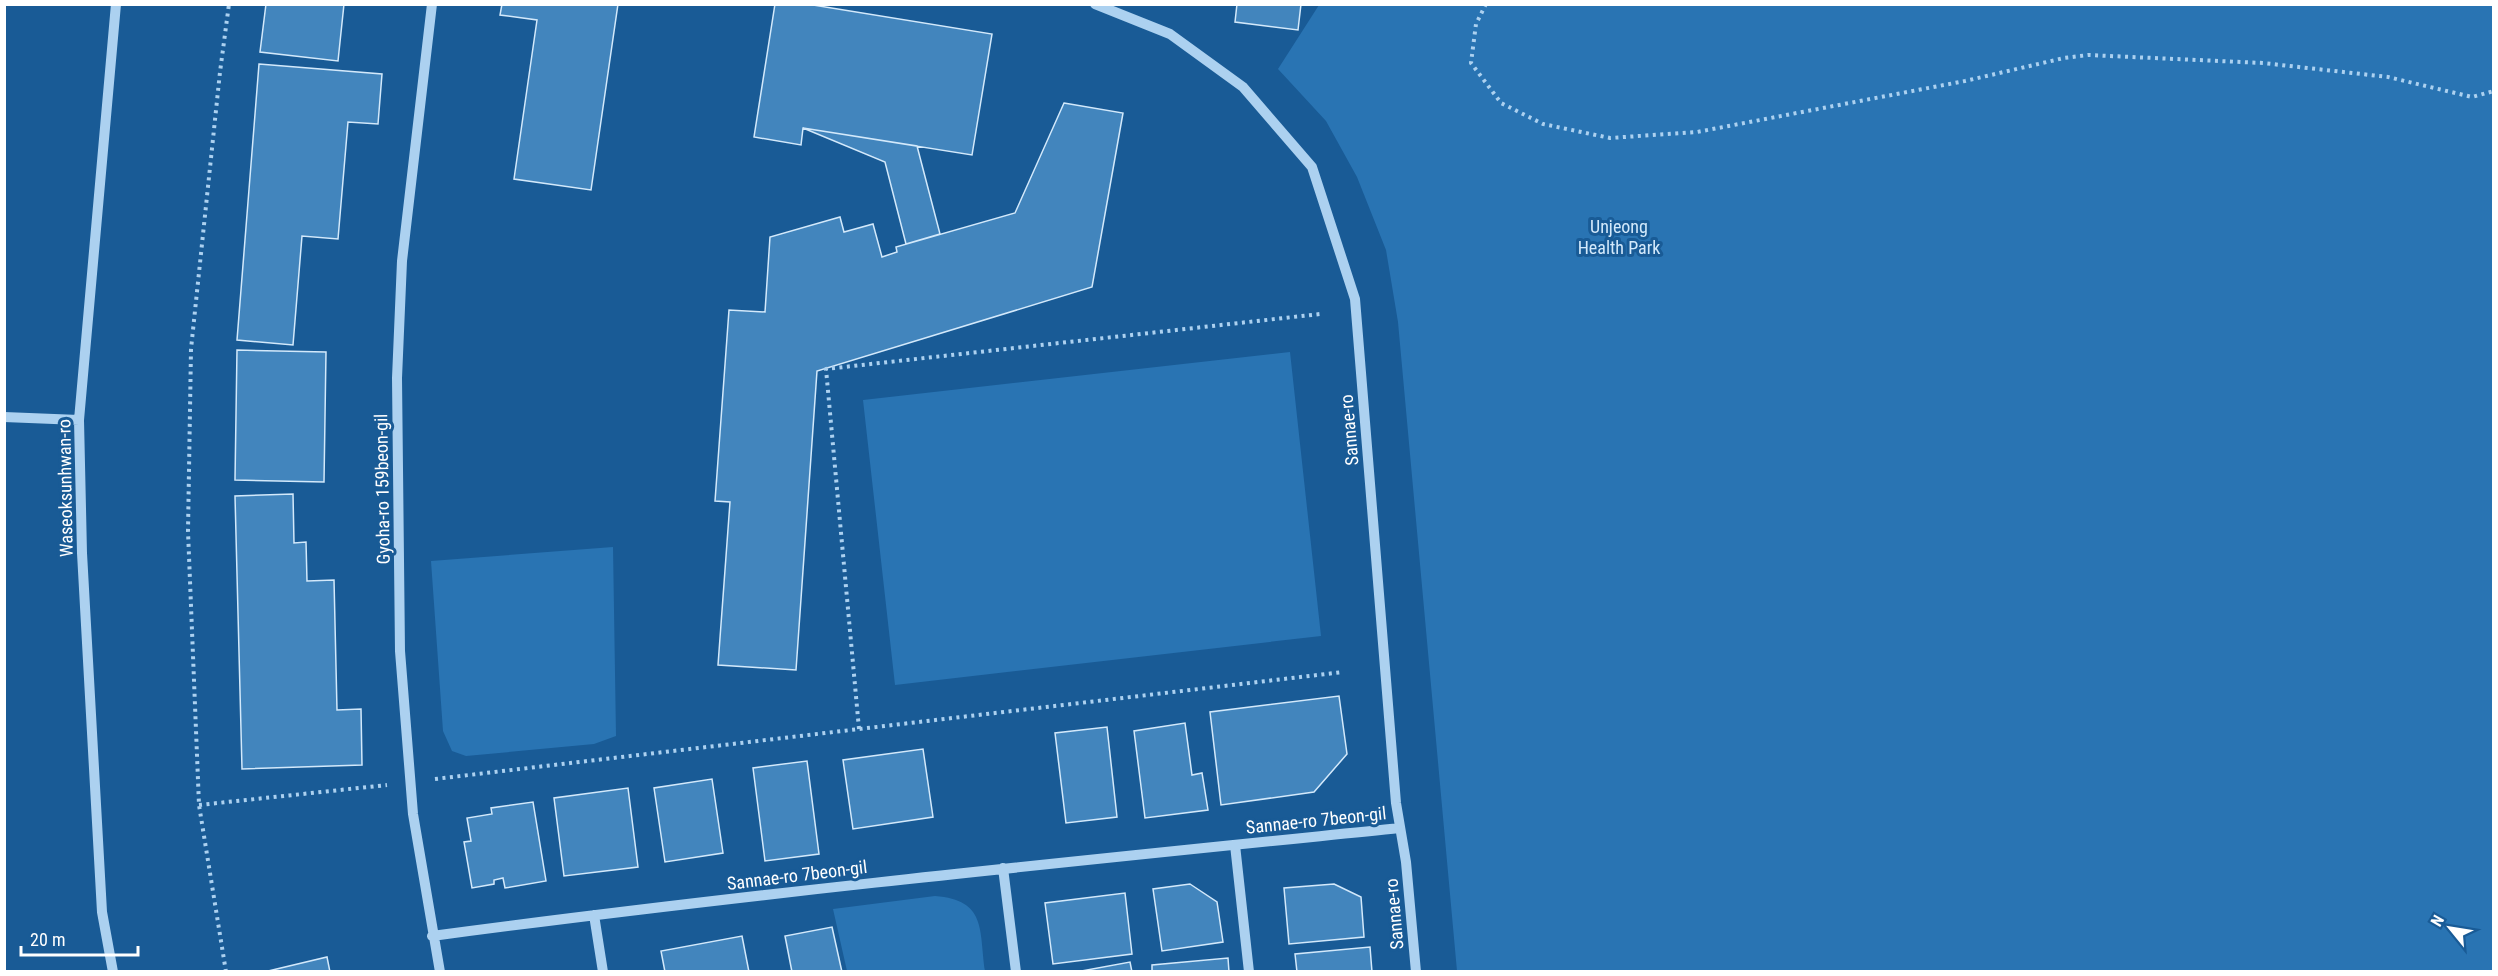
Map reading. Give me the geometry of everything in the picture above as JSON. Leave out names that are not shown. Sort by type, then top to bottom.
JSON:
[{"type":"street","name":"Waseoksunhwan-ro","points":[[113,972],[102,912],[82,553],[79,420],[116,4]]},
{"type":"street","name":"Gyoha-ro 159beon-gil","points":[[432,4],[402,261],[397,378],[400,651],[412,814],[440,972]]},
{"type":"street","name":"Sannae-ro","points":[[1095,4],[1170,34],[1243,87],[1312,167],[1355,299],[1396,802],[1401,828],[1416,972]]},
{"type":"street","points":[[4,417],[79,420]]},
{"type":"street","name":"Sannae-ro 7beon-gil","points":[[432,936],[1003,868],[1401,828]]},
{"type":"street","name":"Sannae-ro 7beon-gil","points":[[1235,845],[1249,972]]},
{"type":"street","points":[[1003,868],[1016,972]]},
{"type":"street","points":[[594,915],[603,972]]},
{"type":"path","points":[[226,972],[199,805],[188,531],[191,350],[229,4]]},
{"type":"path","points":[[1486,4],[1476,24],[1471,63],[1501,103],[1544,124],[1610,138],[1697,132],[2088,55],[2262,63],[2388,77],[2472,97],[2493,91]]},
{"type":"path","points":[[858,729],[826,369],[1320,314]]},
{"type":"path","points":[[430,780],[1343,672]]},
{"type":"path","points":[[199,805],[391,784]]},
{"type":"green space","name":"Unjeong Health Park","points":[[1319,5],[2493,5],[2493,971],[1457,971],[1398,322],[1386,250],[1357,177],[1326,121],[1278,69]]},
{"type":"green space","points":[[1290,352],[1321,636],[895,685],[863,400]]},
{"type":"green space","points":[[613,547],[616,736],[594,744],[466,756],[452,751],[443,731],[431,561]]},
{"type":"green space","points":[[935,896],[952,899],[964,904],[972,911],[980,930],[985,971],[847,971],[833,909]]},
{"type":"building","points":[[266,4],[344,4],[338,61],[260,52]]},
{"type":"building","points":[[502,4],[618,4],[591,190],[514,179],[537,20],[500,15]]},
{"type":"building","points":[[775,4],[807,4],[992,34],[972,155],[803,128],[801,145],[754,137]]},
{"type":"building","points":[[1237,4],[1301,4],[1298,30],[1235,22]]},
{"type":"building","points":[[259,64],[382,74],[378,124],[348,122],[338,239],[302,236],[293,345],[237,340]]},
{"type":"building","points":[[1064,103],[1123,113],[1092,287],[817,371],[796,670],[718,665],[730,502],[715,501],[729,310],[765,312],[770,237],[840,217],[844,232],[873,224],[882,257],[897,252],[896,247],[1015,213]]},
{"type":"building","points":[[803,128],[917,146],[940,234],[906,244],[885,162]]},
{"type":"building","points":[[237,350],[326,352],[324,482],[235,480]]},
{"type":"building","points":[[293,494],[294,543],[306,542],[307,581],[334,580],[337,710],[361,709],[362,765],[242,769],[235,496]]},
{"type":"building","points":[[1339,696],[1347,754],[1314,792],[1221,805],[1210,712]]},
{"type":"building","points":[[1185,723],[1192,775],[1202,773],[1208,810],[1145,818],[1134,731]]},
{"type":"building","points":[[1107,727],[1117,817],[1066,823],[1055,733]]},
{"type":"building","points":[[923,749],[933,817],[853,829],[843,760]]},
{"type":"building","points":[[807,761],[819,854],[765,861],[753,768]]},
{"type":"building","points":[[712,779],[723,853],[665,862],[654,788]]},
{"type":"building","points":[[628,788],[638,867],[564,876],[554,798]]},
{"type":"building","points":[[533,802],[546,881],[505,888],[503,878],[494,880],[494,884],[472,888],[464,842],[471,841],[467,818],[492,814],[491,808]]},
{"type":"building","points":[[1190,884],[1217,902],[1223,942],[1162,951],[1153,889]]},
{"type":"building","points":[[1334,884],[1361,897],[1364,937],[1289,944],[1284,888]]},
{"type":"building","points":[[1125,893],[1132,954],[1053,964],[1045,903]]},
{"type":"building","points":[[832,927],[842,972],[792,972],[785,936]]},
{"type":"building","points":[[742,936],[749,972],[665,972],[661,951]]},
{"type":"building","points":[[1370,947],[1372,972],[1297,972],[1295,954]]},
{"type":"building","points":[[327,957],[330,972],[264,972]]},
{"type":"building","points":[[1228,958],[1229,972],[1152,972],[1152,965]]},
{"type":"building","points":[[1130,962],[1132,972],[1076,972]]}]
